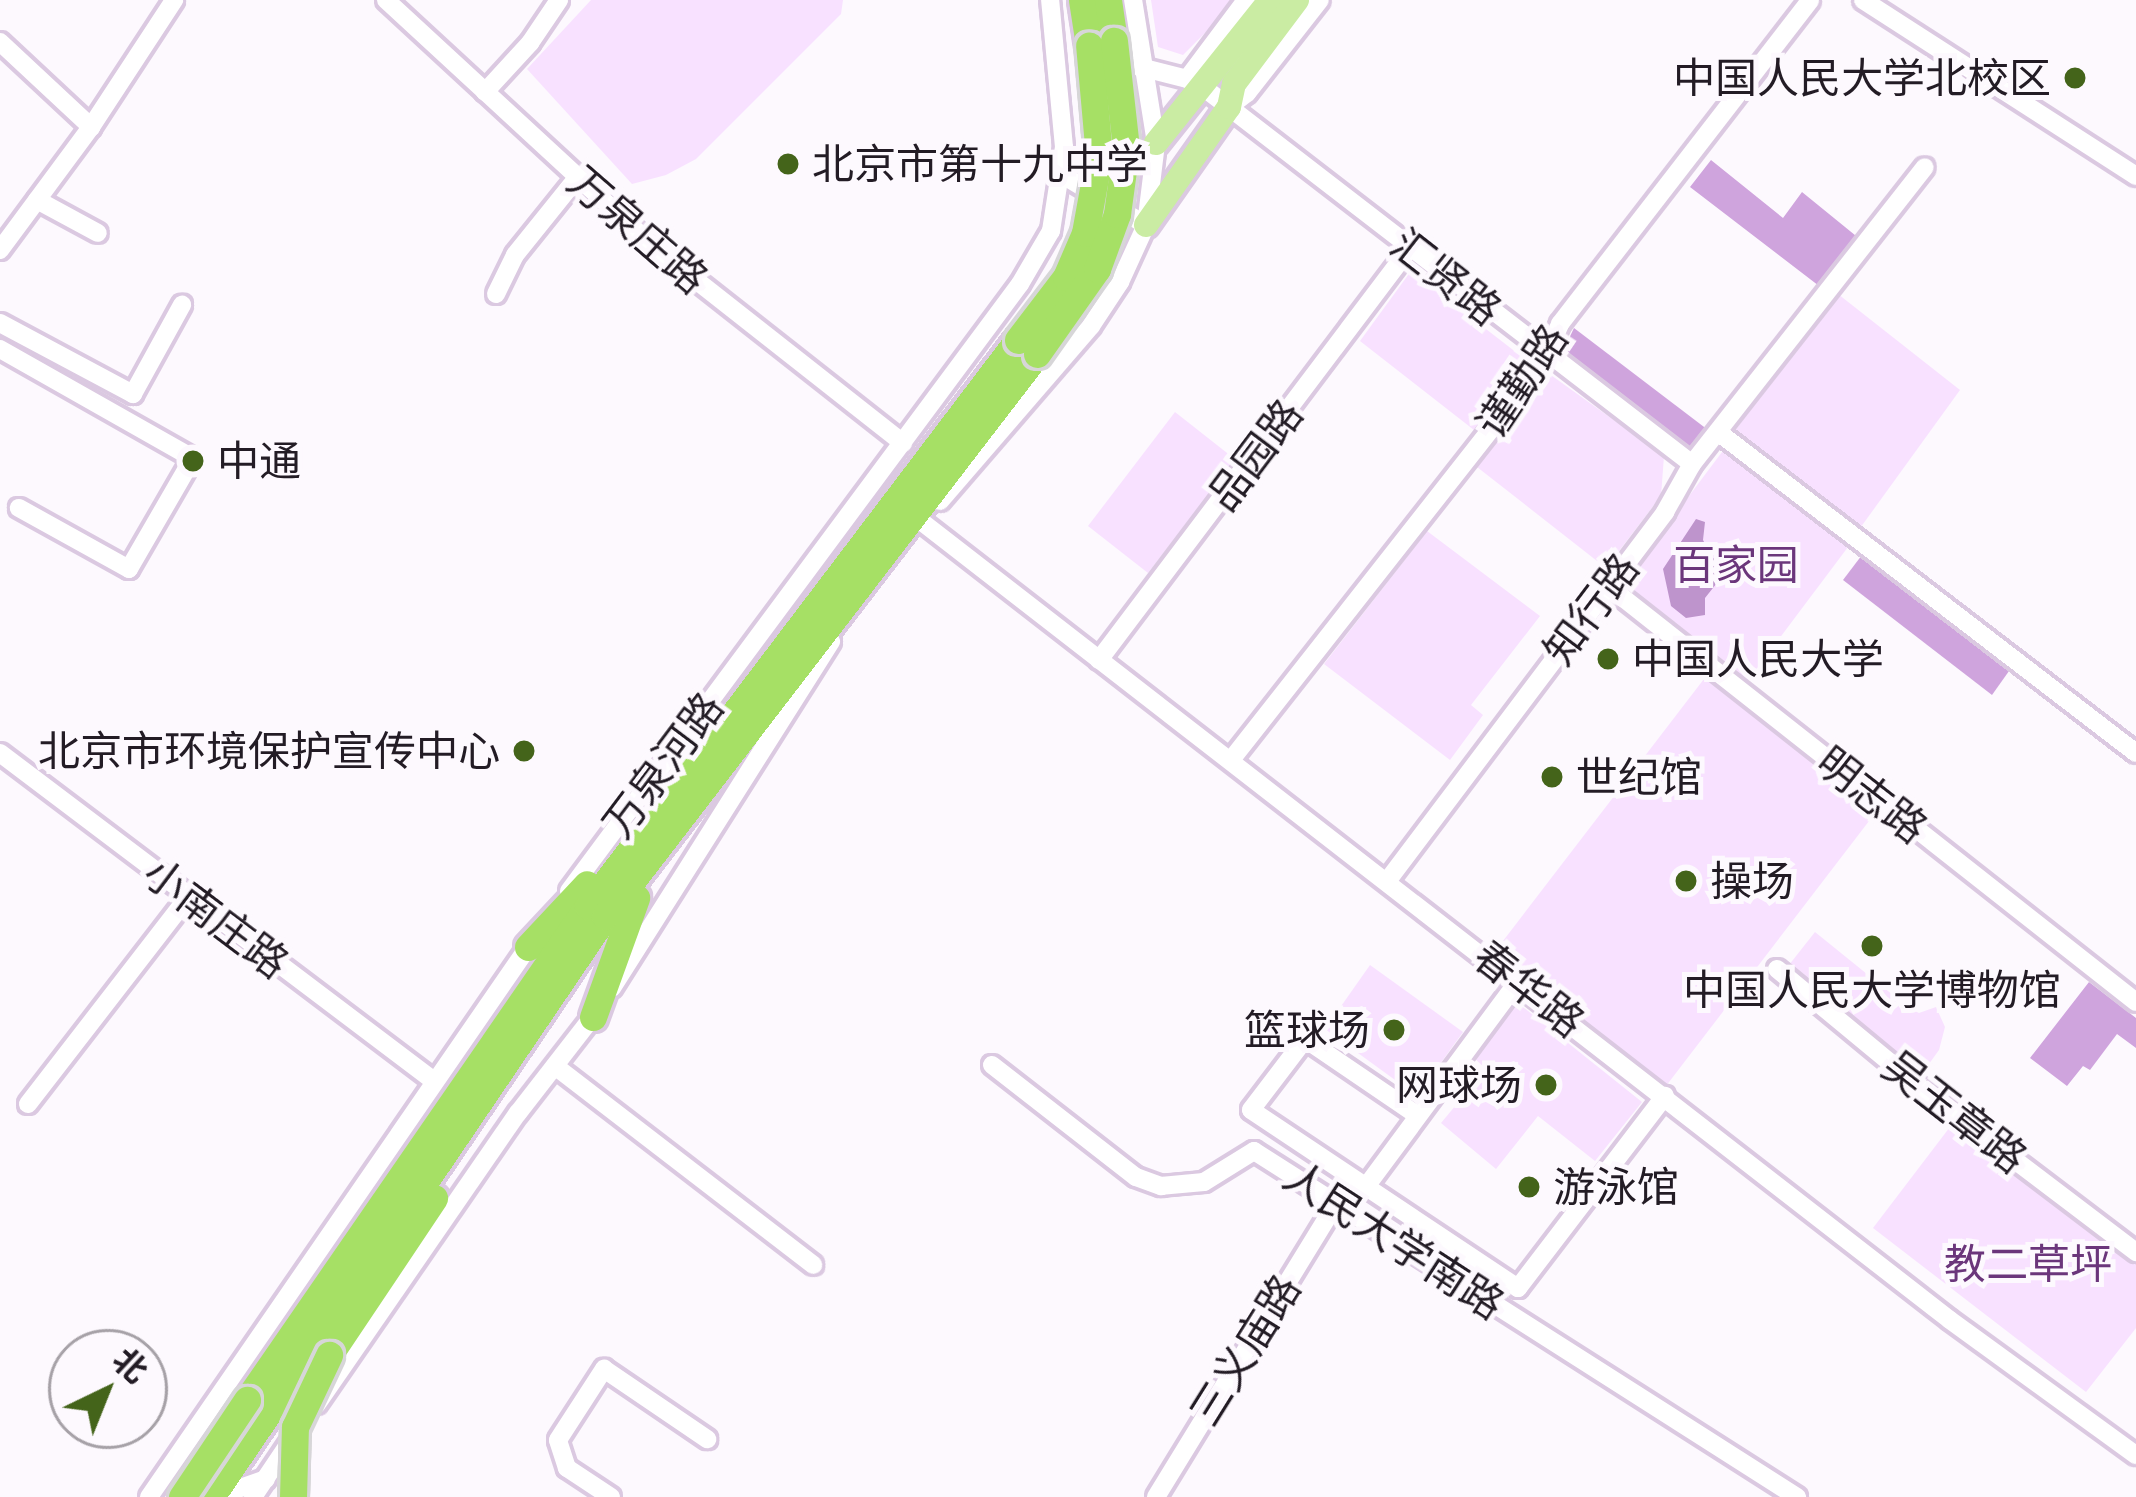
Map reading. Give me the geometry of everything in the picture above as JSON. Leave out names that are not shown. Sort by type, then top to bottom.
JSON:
[{"type":"highway","name":"万泉河路","points":[[256,1407],[684,796],[1028,347],[1097,269],[1117,214],[1126,148],[1101,43],[1082,0]]},
{"type":"highway","name":"万泉河路","points":[[1101,43],[1108,0]]},
{"type":"highway","points":[[593,1017],[636,898],[684,796]]},
{"type":"highway","points":[[528,947],[684,796]]},
{"type":"highway","points":[[293,1497],[295,1427],[329,1355],[636,898]]},
{"type":"highway","points":[[186,1497],[256,1407]]},
{"type":"highway","points":[[213,1497],[256,1407]]},
{"type":"main road","points":[[1156,143],[1195,83],[1270,0]]},
{"type":"main road","points":[[1146,225],[1229,107],[1234,84],[1297,0]]},
{"type":"street","points":[[0,250],[91,127],[175,0]]},
{"type":"street","name":"万泉庄路","points":[[386,0],[650,244],[903,443]]},
{"type":"street","points":[[485,92],[530,43],[559,0]]},
{"type":"street","name":"万泉河路","points":[[149,1497],[528,947],[1020,284],[1051,232],[1064,176],[1060,78],[1050,0]]},
{"type":"street","name":"万泉河路","points":[[253,1497],[593,1017],[836,634],[922,521],[1090,326],[1133,258],[1146,225],[1156,143],[1133,0]]},
{"type":"street","points":[[1195,83],[1246,0]]},
{"type":"street","points":[[1229,107],[1247,93],[1320,0]]},
{"type":"street","name":"谨勤路","points":[[1231,760],[1547,354],[1560,324],[1810,0]]},
{"type":"street","points":[[1863,0],[2136,176]]},
{"type":"street","points":[[0,42],[91,127]]},
{"type":"street","points":[[1060,78],[1143,64]]},
{"type":"street","name":"汇贤路","points":[[1143,64],[1195,83],[1229,107],[1692,464]]},
{"type":"street","points":[[1064,176],[1156,143]]},
{"type":"street","name":"知行路","points":[[1388,880],[1665,512],[1692,464],[1925,167]]},
{"type":"street","points":[[1064,176],[1146,225]]},
{"type":"street","points":[[496,294],[515,254],[577,178]]},
{"type":"street","points":[[38,200],[98,233]]},
{"type":"street","points":[[1051,232],[1133,258]]},
{"type":"street","name":"品园路","points":[[1099,660],[1409,249]]},
{"type":"street","points":[[0,323],[133,394],[182,305]]},
{"type":"street","points":[[0,349],[193,458],[129,569],[20,508]]},
{"type":"street","points":[[1718,432],[2136,753]]},
{"type":"street","name":"春华路","points":[[922,521],[1519,980],[1950,1320],[2136,1455]]},
{"type":"street","name":"明志路","points":[[1608,586],[2136,1002]]},
{"type":"street","name":"小南庄路","points":[[0,753],[434,1081]]},
{"type":"street","points":[[28,1104],[188,897]]},
{"type":"street","name":"吴玉章路","points":[[1777,969],[1934,1098],[2136,1252]]},
{"type":"street","points":[[1366,1188],[1519,980]]},
{"type":"street","points":[[1417,1115],[1305,1039],[1251,1109],[1518,1288],[1665,1096]]},
{"type":"street","name":"人民大学南路","points":[[992,1065],[1136,1177],[1161,1186],[1204,1182],[1254,1150],[1797,1497]]},
{"type":"street","points":[[555,1066],[813,1265]]},
{"type":"street","name":"三义庙路","points":[[1156,1497],[1336,1203]]},
{"type":"street","points":[[611,1497],[567,1468],[558,1440],[604,1369],[707,1439]]},
{"type":"street","points":[[304,1497],[300,1461],[307,1418]]},
{"type":"street","points":[[174,1461],[186,1497]]},
{"type":"street","points":[[213,1497],[266,1480]]},
{"type":"green space","points":[[591,0],[843,0],[841,14],[696,159],[666,175],[632,184],[527,69]]},
{"type":"green space","points":[[1151,0],[1238,0],[1183,55],[1158,47]]},
{"type":"green space","points":[[1411,271],[1526,360],[1474,430],[1360,341]]},
{"type":"green space","points":[[1838,294],[1960,390],[1858,531],[1733,433]]},
{"type":"green space","points":[[1548,373],[1664,456],[1661,496],[1606,568],[1477,467]]},
{"type":"green space","points":[[1175,412],[1236,460],[1148,573],[1088,526]]},
{"type":"green space","name":"百家园","points":[[1725,448],[1851,543],[1746,683],[1620,588]]},
{"type":"green space","points":[[1427,531],[1540,616],[1471,705],[1483,715],[1450,760],[1324,664]]},
{"type":"green space","name":"操场","points":[[1707,675],[1879,808],[1666,1086],[1493,954]]},
{"type":"green space","points":[[1815,932],[1909,1008],[1919,1013],[1936,1007],[1945,1027],[1939,1050],[1926,1068],[1862,1032],[1785,970]]},
{"type":"green space","name":"篮球场","points":[[1370,965],[1463,1032],[1417,1096],[1325,1029]]},
{"type":"green space","name":"网球场","points":[[1518,1003],[1642,1102],[1595,1161],[1538,1116],[1496,1169],[1441,1123],[1486,1069],[1474,1058]]},
{"type":"green space","name":"教二草坪","points":[[1953,1123],[2136,1264],[2136,1328],[2086,1392],[1873,1228]]},
{"type":"shaded area","points":[[1711,160],[1783,218],[1802,192],[1861,240],[1823,289],[1690,187]]},
{"type":"shaded area","points":[[1574,328],[1708,430],[1693,452],[1562,353]]},
{"type":"shaded area","points":[[1696,519],[1705,522],[1703,540],[1712,557],[1728,569],[1705,598],[1705,615],[1686,618],[1671,606],[1663,569]]},
{"type":"shaded area","points":[[1865,551],[2014,664],[1992,695],[1843,580]]},
{"type":"shaded area","points":[[2089,982],[2136,1018],[2136,1048],[2117,1034],[2090,1070],[2083,1066],[2067,1086],[2030,1058]]},
{"type":"place","name":"中国人民大学北校区","points":[[2075,78]]},
{"type":"place","name":"北京市第十九中学","points":[[788,164]]},
{"type":"place","name":"中通","points":[[193,461]]},
{"type":"place","name":"中国人民大学","points":[[1608,659]]},
{"type":"place","name":"北京市环境保护宣传中心","points":[[524,751]]},
{"type":"place","name":"世纪馆","points":[[1552,777]]},
{"type":"place","name":"操场","points":[[1686,881]]},
{"type":"place","name":"中国人民大学博物馆","points":[[1872,946]]},
{"type":"place","name":"篮球场","points":[[1394,1030]]},
{"type":"place","name":"网球场","points":[[1546,1085]]},
{"type":"place","name":"游泳馆","points":[[1529,1187]]}]
